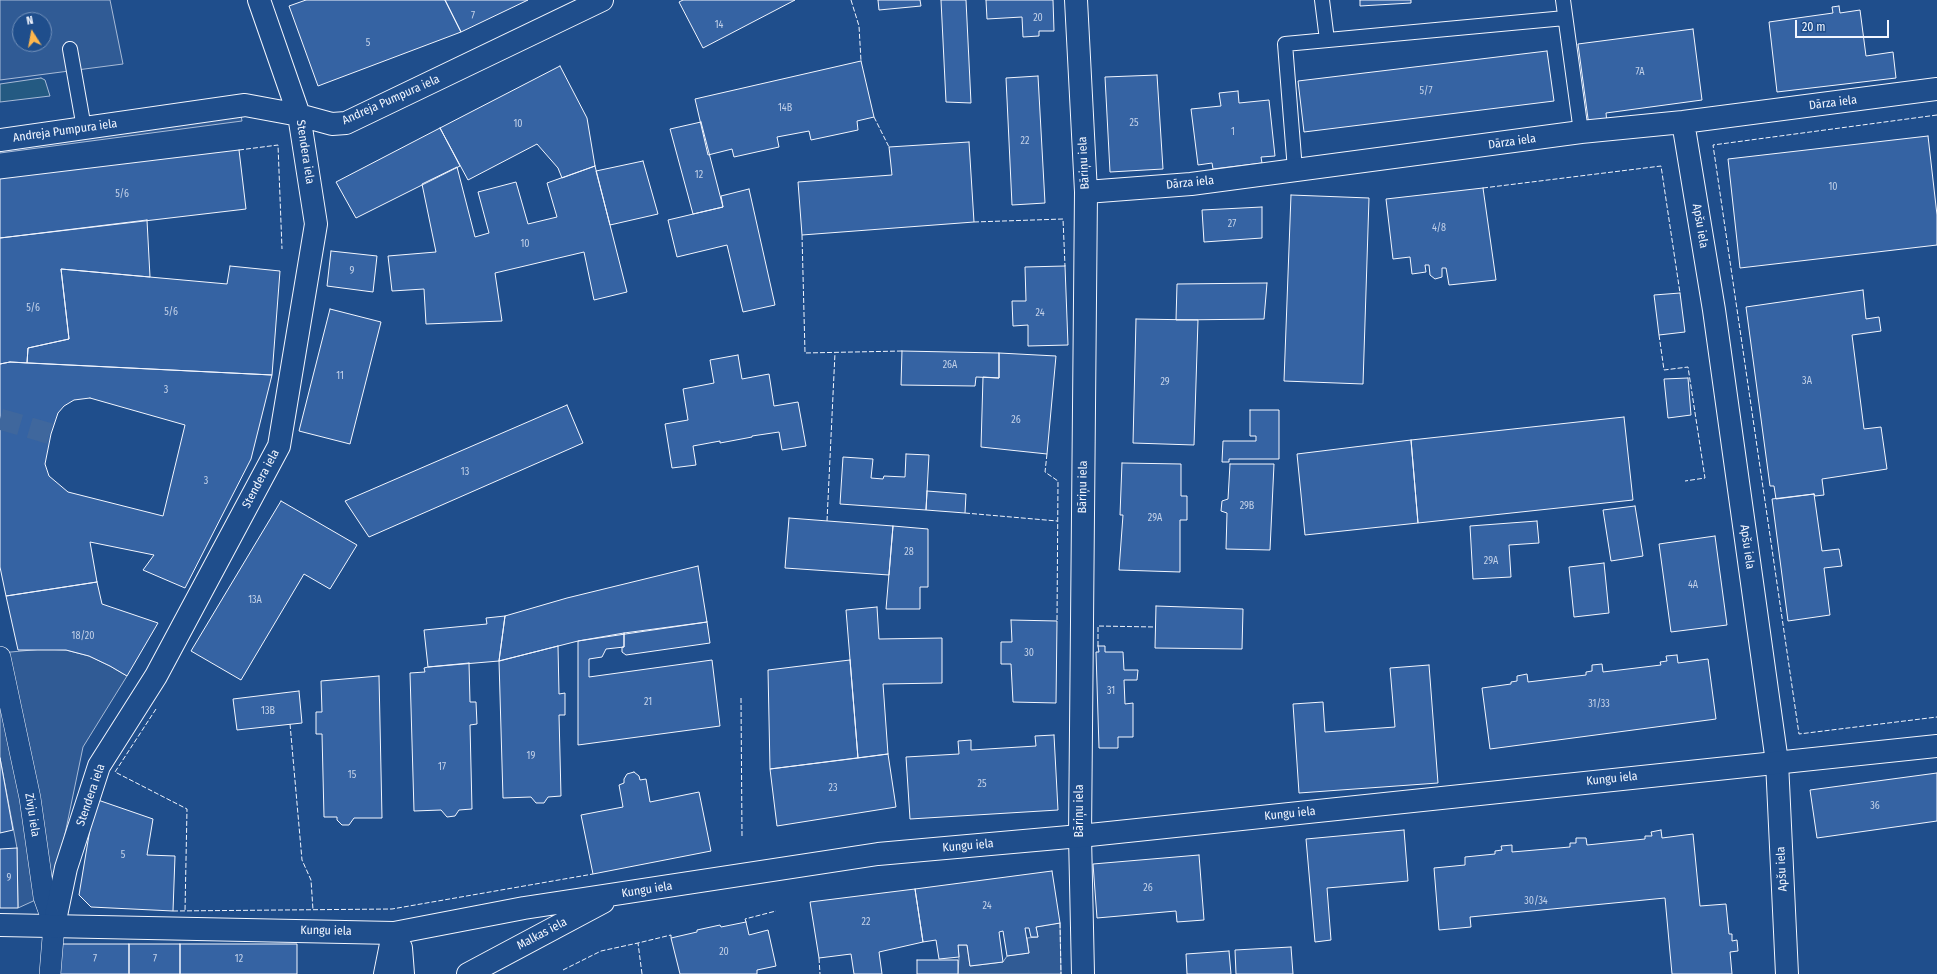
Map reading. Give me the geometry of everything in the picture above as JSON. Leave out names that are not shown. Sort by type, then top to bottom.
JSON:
[{"type":"street","name":"Stendera iela","points":[[54,925],[66,868],[99,766],[156,676],[279,446],[316,224],[299,115],[259,0]]},
{"type":"street","name":"Andreja Pumpura iela","points":[[0,140],[245,105],[299,115],[332,124],[346,123],[602,0]]},
{"type":"street","name":"Bāriņu iela","points":[[1076,0],[1086,192],[1080,836],[1083,974]]},
{"type":"street","name":"Dārza iela","points":[[1086,192],[1191,184],[1581,132],[1683,122],[1937,89]]},
{"type":"street","name":"Apšu iela","points":[[1683,122],[1714,310],[1777,762],[1787,974]]},
{"type":"street","name":"Zivju iela","points":[[0,657],[30,798],[44,897],[54,925],[50,974]]},
{"type":"street","name":"Kungu iela","points":[[0,925],[394,933],[524,908],[878,854],[1080,836],[1937,746]]},
{"type":"street","name":"Malkas iela","points":[[468,974],[616,895]]},
{"type":"street","points":[[384,974],[394,933]]},
{"type":"street","points":[[394,933],[402,948],[403,974]]},
{"type":"lane","points":[[1322,0],[1327,40]]},
{"type":"lane","points":[[1563,0],[1581,132]]},
{"type":"lane","points":[[1295,170],[1285,44],[1565,18]]},
{"type":"lane","points":[[70,49],[84,128]]},
{"type":"shaded area","points":[[0,0],[110,0],[123,64],[0,80]]},
{"type":"shaded area","points":[[41,78],[45,80],[50,96],[0,102],[0,84]]},
{"type":"shaded area","points":[[240,109],[242,121],[0,153],[0,142]]},
{"type":"shaded area","points":[[43,649],[66,650],[89,656],[127,676],[83,747],[53,892],[18,908],[17,848],[0,758],[0,653]]},
{"type":"shaded area","points":[[1060,923],[1061,974],[958,974],[958,945],[967,945],[970,966],[1003,962],[1007,956],[1029,953],[1027,938],[1038,937],[1036,927]]},
{"type":"building","points":[[306,0],[445,0],[461,32],[318,86],[289,6]]},
{"type":"building","points":[[445,0],[528,0],[461,32]]},
{"type":"building","points":[[683,0],[795,0],[703,48],[679,2]]},
{"type":"building","points":[[878,0],[920,0],[921,6],[879,10]]},
{"type":"building","points":[[941,0],[966,0],[971,103],[946,102]]},
{"type":"building","points":[[986,0],[1053,0],[1054,31],[1039,31],[1039,36],[1023,37],[1022,17],[987,19]]},
{"type":"building","points":[[1360,0],[1411,0],[1411,3],[1360,6]]},
{"type":"building","points":[[1839,6],[1840,13],[1860,10],[1866,56],[1893,52],[1896,78],[1777,92],[1769,22],[1833,13],[1832,7]]},
{"type":"building","points":[[1693,29],[1702,100],[1606,113],[1607,123],[1589,126],[1578,44]]},
{"type":"building","points":[[1547,51],[1554,101],[1304,132],[1298,81]]},
{"type":"building","points":[[861,61],[874,117],[857,121],[858,130],[811,140],[809,131],[777,137],[779,147],[734,157],[732,149],[708,155],[695,99]]},
{"type":"building","points":[[560,66],[587,118],[595,166],[562,178],[558,168],[537,144],[468,180],[440,128]]},
{"type":"building","points":[[1157,75],[1163,169],[1110,172],[1105,77]]},
{"type":"building","points":[[1038,76],[1045,203],[1012,205],[1006,78]]},
{"type":"building","points":[[1238,91],[1239,103],[1269,100],[1275,156],[1261,157],[1262,163],[1213,169],[1212,163],[1198,165],[1191,109],[1221,106],[1219,93]]},
{"type":"building","points":[[701,122],[723,207],[693,214],[670,129]]},
{"type":"building","points":[[440,128],[460,166],[356,218],[336,182]]},
{"type":"building","points":[[1928,136],[1937,215],[1937,245],[1740,268],[1728,159]]},
{"type":"building","points":[[969,142],[974,222],[802,235],[798,182],[892,175],[889,147]]},
{"type":"building","points":[[239,150],[246,209],[0,238],[0,179]]},
{"type":"building","points":[[643,161],[658,214],[610,225],[596,171]]},
{"type":"building","points":[[595,166],[627,292],[594,300],[584,252],[495,273],[502,321],[426,324],[424,289],[392,291],[388,256],[436,252],[422,184],[457,167],[475,237],[489,233],[478,192],[516,182],[528,224],[557,217],[547,183]]},
{"type":"building","points":[[1483,188],[1496,280],[1449,285],[1446,268],[1442,268],[1442,277],[1435,279],[1430,275],[1429,265],[1425,265],[1426,272],[1412,274],[1410,257],[1393,259],[1386,199]]},
{"type":"building","points":[[749,189],[775,305],[743,312],[727,245],[677,257],[668,220],[723,207],[721,196]]},
{"type":"building","points":[[1291,195],[1369,198],[1363,384],[1284,381]]},
{"type":"building","points":[[1262,207],[1262,238],[1204,242],[1202,210]]},
{"type":"building","points":[[147,220],[150,277],[61,269],[69,339],[28,348],[27,363],[10,362],[0,364],[0,238]]},
{"type":"building","points":[[331,251],[377,256],[373,292],[327,286]]},
{"type":"building","points":[[230,266],[280,271],[272,375],[27,363],[28,348],[69,339],[61,269],[227,284]]},
{"type":"building","points":[[1065,266],[1068,345],[1028,346],[1028,325],[1013,326],[1012,301],[1026,301],[1025,267]]},
{"type":"building","points":[[1267,283],[1264,319],[1176,320],[1177,284]]},
{"type":"building","points":[[1863,290],[1866,319],[1879,317],[1881,331],[1852,335],[1864,429],[1881,427],[1887,469],[1822,479],[1824,495],[1815,496],[1814,494],[1776,499],[1774,486],[1770,486],[1746,307]]},
{"type":"building","points":[[1680,293],[1685,332],[1659,335],[1654,295]]},
{"type":"building","points":[[330,309],[381,322],[350,444],[299,431]]},
{"type":"building","points":[[1136,319],[1198,320],[1194,445],[1133,443]]},
{"type":"building","points":[[902,351],[999,353],[999,378],[976,377],[975,386],[901,385]]},
{"type":"building","points":[[999,353],[1056,356],[1047,454],[981,447],[983,377],[999,378]]},
{"type":"building","points":[[738,355],[742,379],[769,374],[774,406],[798,402],[806,446],[782,450],[779,432],[720,443],[720,441],[693,446],[696,465],[672,468],[665,424],[688,420],[683,389],[714,383],[710,360]]},
{"type":"building","points":[[10,362],[272,375],[251,459],[185,588],[143,570],[154,555],[90,542],[97,582],[6,596],[0,567],[0,364]],"holes":[[[90,398],[185,425],[163,516],[68,492],[49,476],[45,464],[51,434],[58,413],[64,406],[74,400]]]},
{"type":"building","points":[[1688,378],[1691,415],[1668,418],[1664,379]]},
{"type":"building","points":[[567,405],[583,443],[369,537],[345,501]]},
{"type":"building","points":[[1250,410],[1279,410],[1279,459],[1229,459],[1229,462],[1222,462],[1223,441],[1256,441],[1256,436],[1250,436]]},
{"type":"building","points":[[1624,417],[1633,500],[1418,523],[1411,440]]},
{"type":"building","points":[[1411,440],[1418,523],[1305,535],[1297,454]]},
{"type":"building","points":[[906,454],[929,455],[926,510],[840,504],[843,457],[873,459],[871,478],[883,479],[884,476],[905,477]]},
{"type":"building","points":[[1122,463],[1181,464],[1181,496],[1187,496],[1187,520],[1180,520],[1180,572],[1119,570],[1123,515],[1120,515]]},
{"type":"building","points":[[1230,464],[1274,464],[1270,550],[1226,549],[1227,513],[1221,511],[1222,501],[1228,499]]},
{"type":"building","points":[[927,491],[966,494],[965,513],[926,510]]},
{"type":"building","points":[[1814,494],[1822,551],[1839,549],[1842,566],[1824,568],[1830,615],[1788,621],[1772,499]]},
{"type":"building","points":[[281,501],[357,545],[330,589],[304,574],[241,680],[191,651]]},
{"type":"building","points":[[1635,506],[1643,556],[1611,561],[1603,510]]},
{"type":"building","points":[[789,518],[893,526],[889,575],[785,568]]},
{"type":"building","points":[[1537,521],[1539,543],[1509,545],[1511,577],[1473,579],[1470,526]]},
{"type":"building","points":[[893,526],[928,529],[928,587],[920,587],[920,609],[886,609]]},
{"type":"building","points":[[1715,536],[1727,625],[1671,632],[1659,544]]},
{"type":"building","points":[[1604,563],[1609,613],[1574,617],[1569,567]]},
{"type":"building","points":[[698,566],[707,622],[578,641],[499,661],[505,616],[567,598]]},
{"type":"building","points":[[97,582],[102,604],[158,623],[127,676],[89,656],[66,650],[18,650],[6,596]]},
{"type":"building","points":[[1156,606],[1243,609],[1242,649],[1155,648]]},
{"type":"building","points":[[877,607],[879,639],[942,638],[942,683],[883,684],[888,754],[858,758],[846,610]]},
{"type":"building","points":[[505,616],[499,661],[428,667],[424,630],[487,624],[486,618]]},
{"type":"building","points":[[1011,620],[1057,621],[1056,703],[1013,702],[1011,664],[1001,664],[1001,642],[1012,642]]},
{"type":"building","points":[[707,622],[710,643],[626,655],[622,652],[622,647],[624,647],[624,633]]},
{"type":"building","points":[[624,633],[624,647],[606,649],[602,657],[589,659],[589,677],[712,660],[720,726],[578,745],[578,641]]},
{"type":"building","points":[[558,646],[559,694],[565,693],[565,715],[559,715],[561,796],[548,797],[544,803],[536,803],[531,797],[503,798],[499,661]]},
{"type":"building","points":[[1098,646],[1105,646],[1105,652],[1123,652],[1124,670],[1138,670],[1137,680],[1124,680],[1125,704],[1133,703],[1133,737],[1118,737],[1118,748],[1099,748],[1096,652],[1099,652]]},
{"type":"building","points":[[1677,655],[1678,663],[1708,659],[1716,719],[1490,749],[1482,688],[1511,684],[1511,682],[1517,681],[1517,676],[1527,674],[1528,682],[1586,675],[1586,672],[1592,671],[1592,665],[1602,664],[1603,672],[1661,665],[1660,662],[1667,661],[1666,656]]},
{"type":"building","points":[[850,660],[858,758],[770,769],[768,670]]},
{"type":"building","points":[[469,663],[470,702],[476,702],[477,724],[470,725],[472,809],[459,810],[455,816],[447,817],[441,810],[414,811],[410,673],[425,672],[424,668],[428,667]]},
{"type":"building","points":[[1429,665],[1438,783],[1299,793],[1293,704],[1323,702],[1325,732],[1395,727],[1390,668]]},
{"type":"building","points":[[379,676],[382,818],[354,818],[349,825],[342,825],[337,820],[337,817],[324,817],[322,734],[316,734],[316,712],[322,712],[321,681]]},
{"type":"building","points":[[299,691],[302,723],[237,730],[233,699]]},
{"type":"building","points":[[1054,735],[1058,810],[910,819],[906,757],[959,754],[958,741],[971,740],[971,750],[1036,746],[1035,736]]},
{"type":"building","points":[[888,754],[896,807],[777,826],[770,769]]},
{"type":"building","points":[[0,758],[13,830],[0,833]]},
{"type":"building","points":[[634,772],[639,776],[640,780],[646,779],[650,802],[699,792],[711,851],[593,874],[581,815],[623,807],[619,785],[624,783],[624,779],[627,774]]},
{"type":"building","points":[[1937,773],[1937,821],[1817,838],[1810,790]]},
{"type":"building","points":[[95,799],[153,819],[147,855],[175,856],[173,911],[91,907],[79,895]]},
{"type":"building","points":[[1404,830],[1408,881],[1327,888],[1331,940],[1315,942],[1306,839]]},
{"type":"building","points":[[1661,830],[1662,838],[1693,834],[1700,906],[1726,904],[1729,934],[1732,934],[1732,941],[1737,940],[1738,951],[1730,952],[1732,974],[1672,974],[1665,898],[1470,917],[1471,927],[1439,930],[1434,868],[1465,865],[1465,857],[1495,854],[1495,851],[1502,850],[1501,846],[1512,845],[1512,852],[1570,847],[1570,843],[1576,843],[1576,838],[1586,838],[1587,845],[1645,839],[1645,836],[1652,836],[1651,832]]},
{"type":"building","points":[[17,848],[18,908],[0,908],[0,849]]},
{"type":"building","points":[[1199,855],[1204,920],[1177,922],[1176,911],[1097,918],[1093,864]]},
{"type":"building","points":[[1052,871],[1060,923],[1036,927],[1038,937],[1031,937],[1029,928],[1025,928],[1029,953],[1007,956],[1003,931],[999,932],[1003,962],[970,966],[967,945],[958,945],[959,957],[939,959],[936,940],[923,942],[915,889]]},
{"type":"building","points":[[915,889],[923,942],[879,952],[882,974],[854,974],[851,954],[819,958],[810,902]]},
{"type":"building","points":[[746,922],[749,935],[768,930],[776,966],[757,970],[757,974],[680,974],[671,938],[720,925],[721,927]]},
{"type":"building","points":[[60,944],[129,944],[129,974],[60,974]]},
{"type":"building","points":[[129,944],[180,944],[180,974],[129,974]]},
{"type":"building","points":[[180,944],[297,944],[297,974],[180,974]]},
{"type":"building","points":[[1291,947],[1293,974],[1236,974],[1235,950]]},
{"type":"building","points":[[1229,951],[1231,974],[1187,974],[1186,954]]},
{"type":"building","points":[[917,960],[958,960],[958,974],[917,974]]},
{"type":"tunnel","points":[[0,419],[51,434]]},
{"type":"fence","points":[[851,0],[859,26],[861,61]]},
{"type":"fence","points":[[1937,115],[1713,145],[1799,734],[1937,717]]},
{"type":"fence","points":[[874,117],[889,147]]},
{"type":"fence","points":[[239,150],[278,145],[282,249]]},
{"type":"fence","points":[[1483,188],[1661,166],[1680,293]]},
{"type":"fence","points":[[974,222],[1063,219],[1065,266]]},
{"type":"fence","points":[[802,235],[805,353],[902,351]]},
{"type":"fence","points":[[1659,335],[1664,370],[1688,367],[1705,478],[1685,481]]},
{"type":"fence","points":[[827,521],[835,353]]},
{"type":"fence","points":[[1047,454],[1045,472],[1058,481],[1057,621]]},
{"type":"fence","points":[[965,513],[1057,521]]},
{"type":"fence","points":[[1098,646],[1098,626],[1155,627]]},
{"type":"fence","points":[[741,698],[742,837]]},
{"type":"fence","points":[[156,709],[115,772],[187,809],[185,911]]},
{"type":"fence","points":[[290,724],[302,860],[311,880],[313,910]]},
{"type":"fence","points":[[173,911],[392,909],[593,874]]},
{"type":"fence","points":[[746,922],[745,919],[776,911]]},
{"type":"fence","points":[[1060,923],[1061,974]]},
{"type":"fence","points":[[642,974],[638,943],[671,935],[671,938]]},
{"type":"fence","points":[[563,970],[601,951],[638,943]]},
{"type":"fence","points":[[819,958],[820,974]]}]
